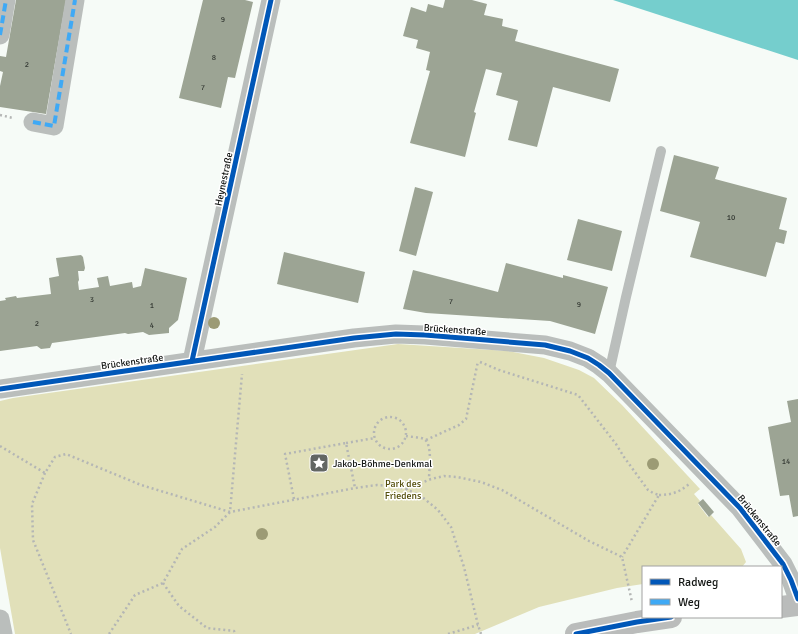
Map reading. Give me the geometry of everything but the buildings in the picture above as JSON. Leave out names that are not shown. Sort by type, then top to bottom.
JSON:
[{"type":"main road","points":[[782,607],[798,606]]},
{"type":"main road","points":[[576,634],[664,618]]},
{"type":"street","points":[[0,34],[6,0]]},
{"type":"street","points":[[33,122],[54,126],[75,0]]},
{"type":"street","name":"Heynestraße","points":[[192,361],[272,0]]},
{"type":"street","name":"Brückenstraße","points":[[0,389],[354,338],[396,334],[454,337],[545,346],[570,351],[588,358],[609,373],[740,508],[780,560],[791,580],[798,599]]},
{"type":"street","points":[[0,619],[3,634]]},
{"type":"lane","points":[[609,373],[661,152]]},
{"type":"path","points":[[473,358],[499,370],[578,395],[616,444],[648,490],[652,493],[666,495],[683,489],[706,472]]},
{"type":"path","points":[[406,436],[426,440],[459,425],[466,420],[478,361]]},
{"type":"path","points":[[109,634],[135,595],[163,583],[182,549],[215,527],[230,512],[242,373]]},
{"type":"path","points":[[386,417],[392,417],[401,422],[406,431],[406,436],[400,445],[390,449],[380,446],[374,438],[375,427],[382,419],[386,417]]},
{"type":"path","points":[[294,499],[285,454],[374,438]]},
{"type":"path","points":[[426,440],[430,448],[429,479]]},
{"type":"path","points":[[346,443],[355,488]]},
{"type":"path","points":[[0,446],[45,473]]},
{"type":"path","points":[[71,634],[33,540],[32,504],[45,473],[55,456],[66,454],[141,485],[230,512],[294,499],[377,485],[406,489],[422,496],[438,510],[451,527],[464,567],[481,634]]},
{"type":"path","points":[[406,489],[429,479],[444,476],[481,482],[502,490],[589,541],[622,558]]},
{"type":"path","points":[[637,622],[622,558],[659,495]]},
{"type":"path","points":[[163,583],[179,606],[207,628],[234,631],[235,634]]},
{"type":"path","points":[[448,634],[478,626]]},
{"type":"green space","name":"Park des Friedens","points":[[398,344],[508,351],[544,358],[579,370],[594,378],[622,405],[700,489],[694,494],[700,501],[698,504],[708,517],[711,515],[741,549],[746,562],[743,566],[642,566],[642,584],[617,588],[539,607],[475,634],[15,634],[0,548],[0,401]]},
{"type":"water","points":[[613,0],[798,0],[798,60]]},
{"type":"marked path","points":[[0,35],[6,0]]},
{"type":"marked path","points":[[33,122],[54,126],[75,0]]},
{"type":"cycle path","points":[[192,361],[271,0]]},
{"type":"cycle path","points":[[0,389],[354,338],[396,334],[545,345],[570,351],[588,358],[609,373],[740,508],[783,564],[798,599]]},
{"type":"cycle path","points":[[576,634],[664,618]]},
{"type":"place","name":"Jakob-Böhme-Denkmal","points":[[319,463]]}]
